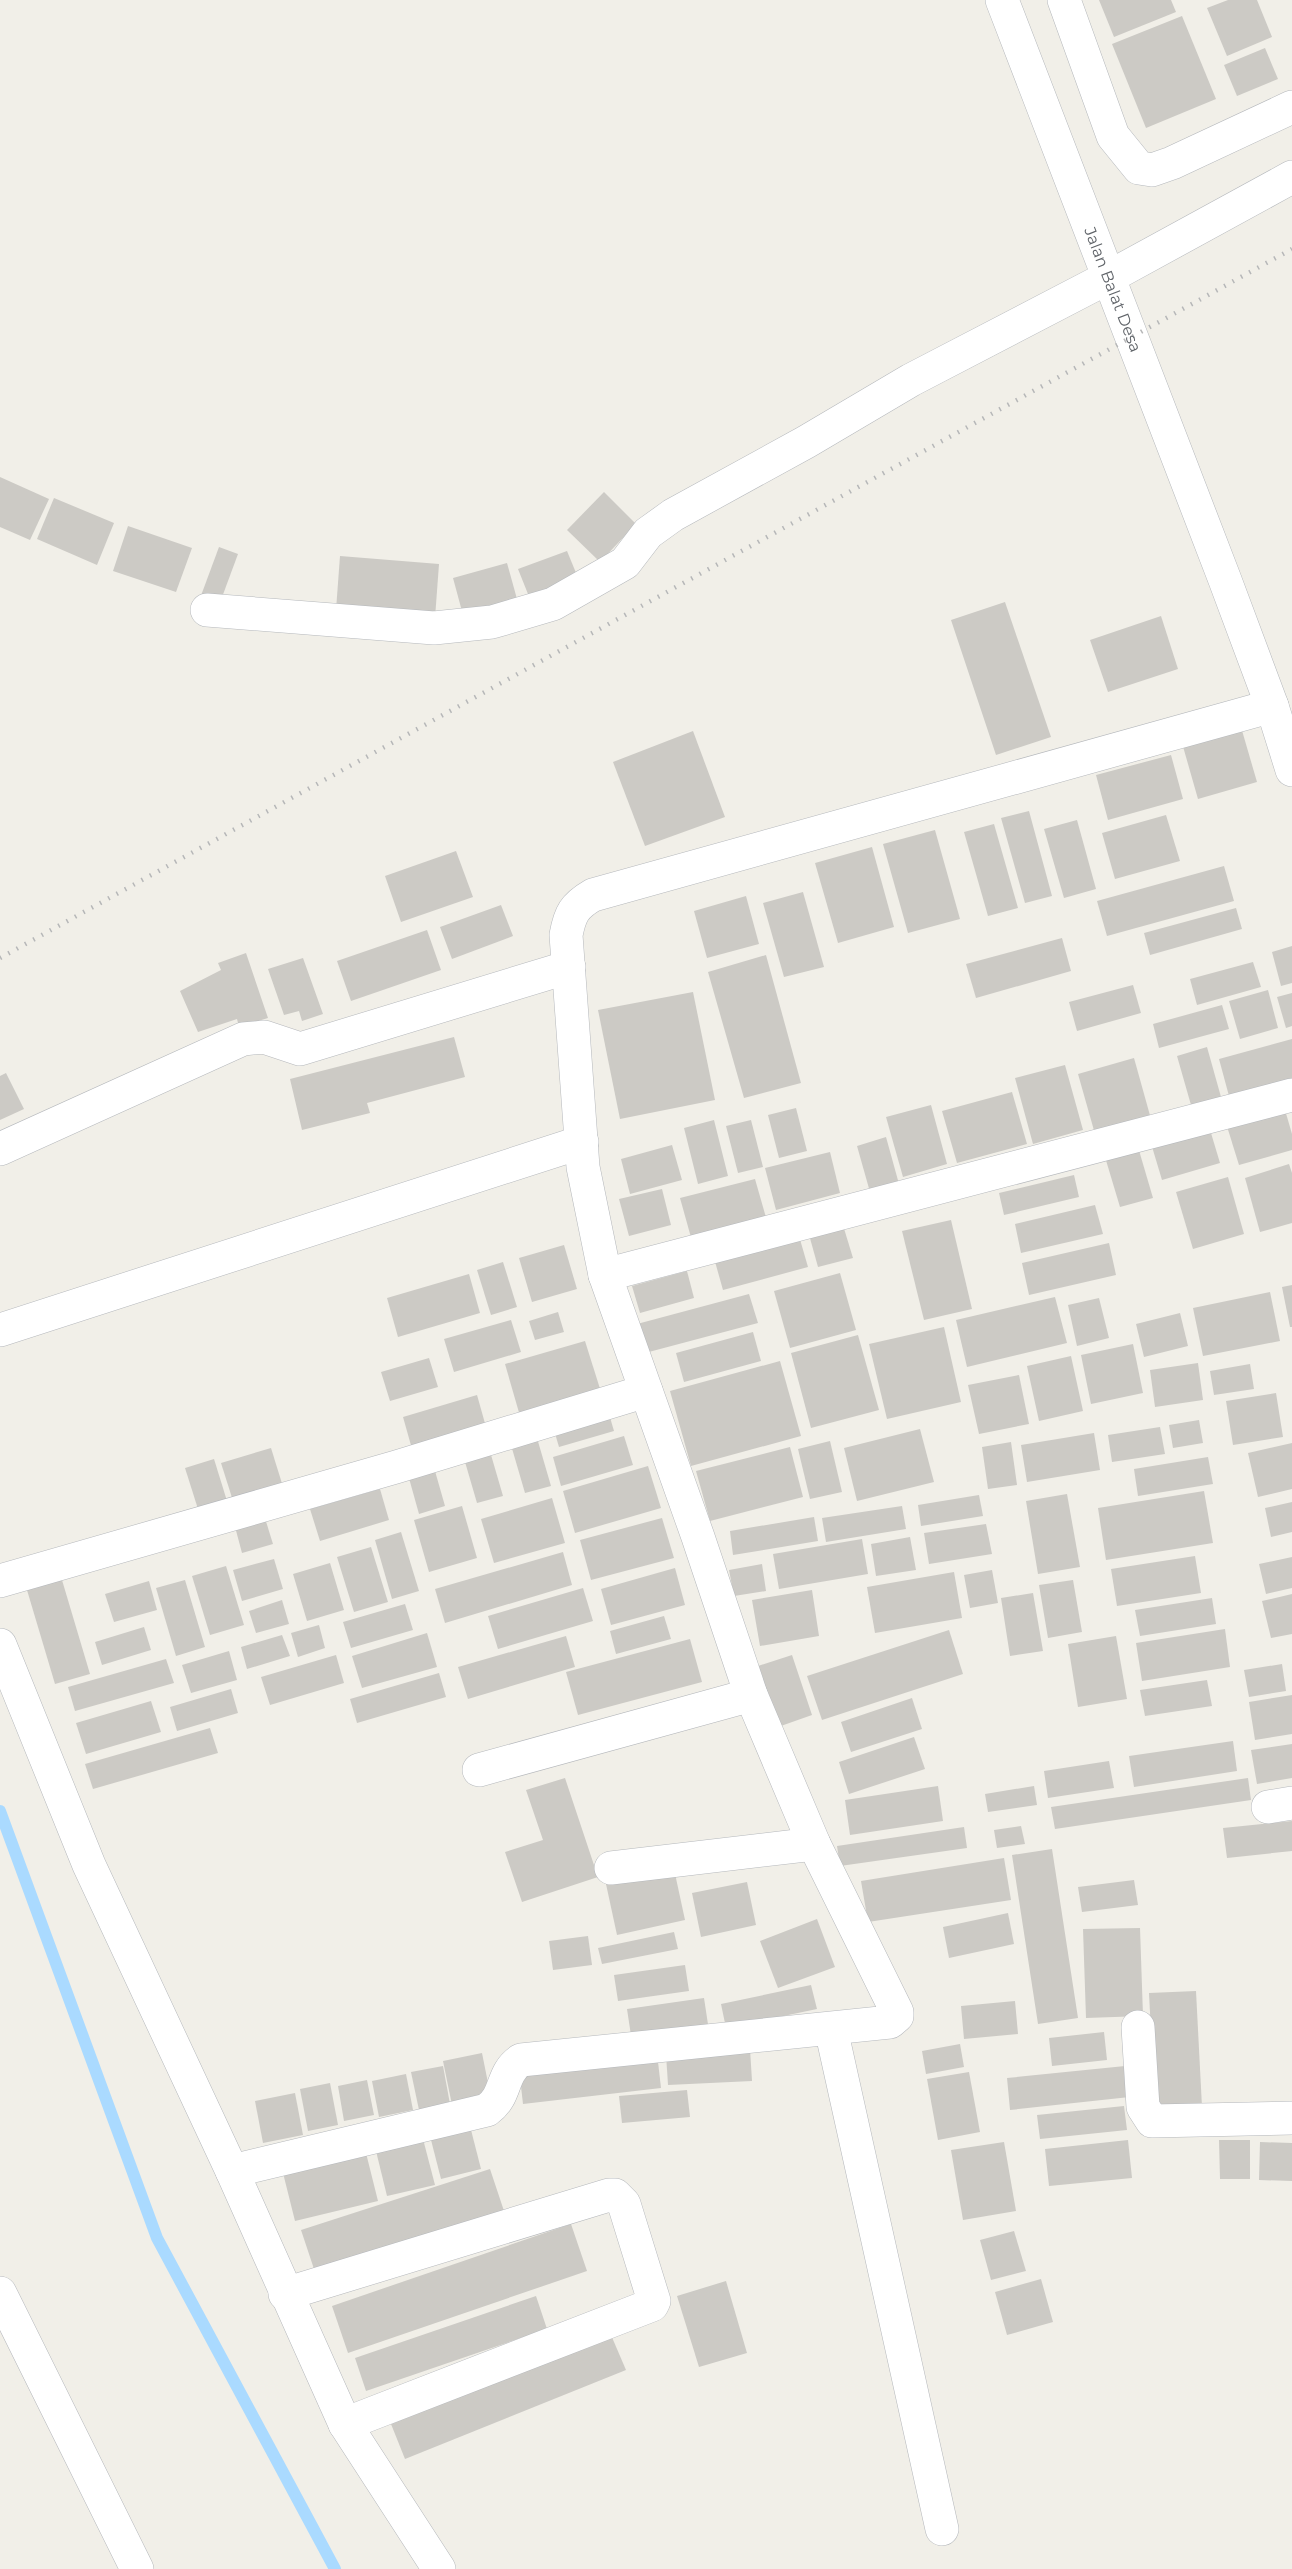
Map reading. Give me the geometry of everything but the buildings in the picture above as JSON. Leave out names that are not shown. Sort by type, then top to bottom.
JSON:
[{"type":"street","name":"Jalan Balat Desa","points":[[1002,0],[1225,580],[1281,719],[1292,770]]},
{"type":"street","points":[[1064,0],[1113,136],[1139,168],[1152,170],[1172,163],[1292,106]]},
{"type":"street","points":[[207,610],[434,628],[492,622],[553,604],[625,563],[648,533],[674,515],[807,442],[911,380],[1109,277],[1292,177]]},
{"type":"street","points":[[232,2171],[487,2110],[501,2098],[508,2071],[521,2060],[831,2029],[890,2022],[897,2016],[814,1844],[751,1695],[698,1537],[605,1275],[583,1167],[566,935],[570,918],[579,903],[593,895],[1281,719]]},
{"type":"street","points":[[0,1149],[243,1039],[264,1037],[300,1049],[569,967]]},
{"type":"street","points":[[605,1275],[1292,1095]]},
{"type":"street","points":[[0,1330],[582,1142]]},
{"type":"street","points":[[0,1581],[385,1470],[646,1391]]},
{"type":"street","points":[[0,1645],[89,1865],[232,2171],[345,2424],[439,2569]]},
{"type":"street","points":[[479,1770],[751,1695]]},
{"type":"street","points":[[611,1868],[814,1844]]},
{"type":"street","points":[[1138,2027],[1143,2107],[1152,2121],[1292,2118]]},
{"type":"street","points":[[831,2029],[942,2529]]},
{"type":"street","points":[[285,2294],[609,2195],[615,2195],[624,2204],[654,2301],[652,2306],[345,2424]]},
{"type":"street","points":[[0,2293],[137,2569]]},
{"type":"waterway","points":[[0,1811],[157,2238],[335,2569]]},
{"type":"railway","points":[[0,958],[1292,249]]}]
